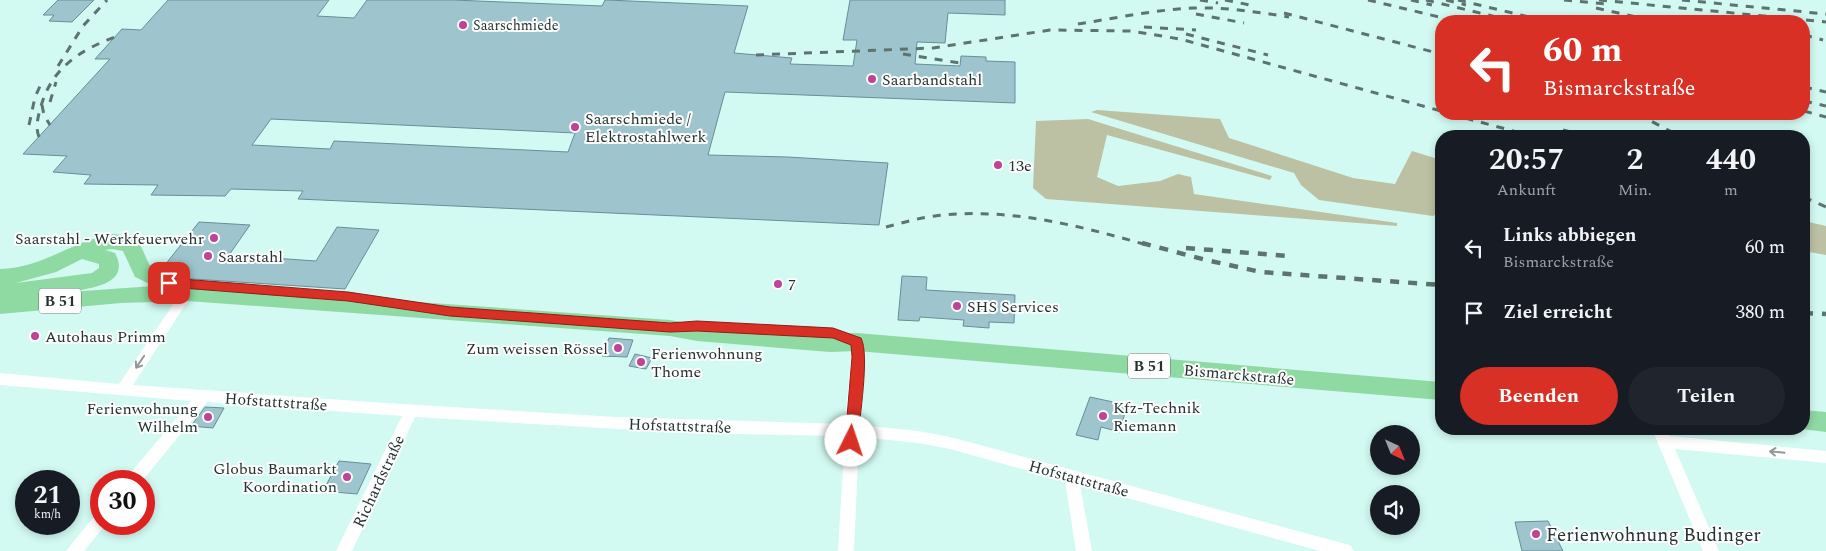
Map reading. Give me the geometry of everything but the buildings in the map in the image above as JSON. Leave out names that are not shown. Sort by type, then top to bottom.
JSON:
[{"type":"main road","points":[[68,259],[94,245],[108,241],[120,241],[131,246],[136,264],[143,274],[169,283]]},
{"type":"main road","points":[[0,277],[31,273],[68,259],[112,249],[118,253],[120,259],[115,289]]},
{"type":"main road","points":[[22,291],[94,280],[102,277],[109,270],[108,258],[88,254]]},
{"type":"main road","name":"Bismarckstraße","points":[[115,289],[169,283],[348,296],[450,311]]},
{"type":"main road","name":"Bismarckstraße","points":[[115,289],[410,310],[450,311],[670,328],[697,333],[830,343],[857,342],[1435,390]]},
{"type":"main road","name":"B 51","points":[[0,292],[115,289]]},
{"type":"main road","name":"B 51","points":[[0,306],[115,289]]},
{"type":"main road","points":[[1810,421],[1826,422]]},
{"type":"street","points":[[122,390],[187,293]]},
{"type":"street","points":[[846,551],[852,429],[858,357],[857,342]]},
{"type":"street","name":"Hofstattstraße","points":[[0,379],[411,411],[695,427],[852,429],[924,438],[1346,551]]},
{"type":"street","points":[[142,470],[204,396]]},
{"type":"street","name":"Richardstraße","points":[[344,551],[411,411]]},
{"type":"street","points":[[1662,436],[1826,457]]},
{"type":"street","points":[[1662,436],[1711,551]]},
{"type":"street","points":[[1071,476],[1084,551]]},
{"type":"street","points":[[74,551],[90,532]]},
{"type":"green space","points":[[1097,110],[1220,119],[1229,138],[1353,178],[1395,184],[1412,151],[1435,158],[1435,215],[1319,200],[1301,185],[1294,173],[1091,112]]},
{"type":"green space","points":[[1088,119],[1272,176],[1270,180],[1107,135],[1097,177],[1118,186],[1160,181],[1178,174],[1191,177],[1194,194],[1397,223],[1397,226],[1046,199],[1033,188],[1036,121]]},
{"type":"green space","points":[[1810,222],[1826,226],[1826,255],[1810,252]]},
{"type":"railway","points":[[58,66],[83,26],[107,0]]},
{"type":"railway","points":[[1200,0],[1218,3]]},
{"type":"railway","points":[[1225,0],[1250,5]]},
{"type":"railway","points":[[1368,0],[1435,16]]},
{"type":"railway","points":[[1411,0],[1432,5]]},
{"type":"railway","points":[[1426,0],[1488,15]]},
{"type":"railway","points":[[1446,0],[1466,5]]},
{"type":"railway","points":[[1458,0],[1521,15]]},
{"type":"railway","points":[[1564,0],[1606,4]]},
{"type":"railway","points":[[1599,0],[1754,15]]},
{"type":"railway","points":[[1682,0],[1826,14]]},
{"type":"railway","points":[[1078,24],[1149,12],[1193,8],[1229,9],[1289,17]]},
{"type":"railway","points":[[1596,8],[1627,15]]},
{"type":"railway","points":[[1284,13],[1435,52]]},
{"type":"railway","points":[[1196,14],[1244,23]]},
{"type":"railway","points":[[1810,20],[1826,22]]},
{"type":"railway","points":[[1144,27],[1196,30]]},
{"type":"railway","points":[[756,55],[933,48],[1050,30],[1131,31],[1180,39],[1435,109]]},
{"type":"railway","points":[[1186,34],[1268,55]]},
{"type":"railway","points":[[39,137],[37,126],[39,114],[52,81],[69,62],[79,55],[115,37]]},
{"type":"railway","points":[[1810,37],[1823,40]]},
{"type":"railway","points":[[903,54],[960,63]]},
{"type":"railway","points":[[29,125],[35,97],[43,80]]},
{"type":"railway","points":[[50,102],[56,82]]},
{"type":"railway","points":[[1810,88],[1826,92]]},
{"type":"railway","points":[[1810,102],[1826,106]]},
{"type":"railway","points":[[42,105],[44,115],[50,125]]},
{"type":"railway","points":[[1810,113],[1826,117]]},
{"type":"railway","points":[[1472,120],[1510,130]]},
{"type":"railway","points":[[1649,120],[1668,130]]},
{"type":"railway","points":[[1810,200],[1826,207]]},
{"type":"railway","points":[[886,227],[935,216],[989,214],[1015,216],[1068,225],[1147,245]]},
{"type":"railway","points":[[1142,243],[1261,272],[1435,285]]},
{"type":"railway","points":[[1186,248],[1289,256]]},
{"type":"railway","points":[[1810,313],[1826,314]]},
{"type":"place","name":"Saarschmiede","points":[[463,25]]},
{"type":"place","name":"Saarbandstahl","points":[[872,79]]},
{"type":"place","name":"Saarschmiede / Elektrostahlwerk","points":[[575,127]]},
{"type":"place","name":"13e","points":[[998,165]]},
{"type":"place","name":"Saarstahl - Werkfeuerwehr","points":[[214,238]]},
{"type":"place","name":"Saarstahl","points":[[208,256]]},
{"type":"place","name":"7","points":[[778,284]]},
{"type":"place","name":"SHS Services","points":[[957,306]]},
{"type":"place","name":"Autohaus Primm","points":[[35,336]]},
{"type":"place","name":"Zum weissen Rössel","points":[[618,348]]},
{"type":"place","name":"Ferienwohnung Thome","points":[[641,362]]},
{"type":"place","name":"Kfz-Technik Riemann","points":[[1103,416]]},
{"type":"place","name":"Ferienwohnung Wilhelm","points":[[208,417]]},
{"type":"place","name":"Globus Baumarkt Koordination","points":[[347,477]]},
{"type":"place","name":"Ferienwohnung Budinger","points":[[1536,534]]},
{"type":"route","points":[[169,283],[348,296],[450,311],[670,328],[697,326],[833,333],[857,342],[858,357],[851,441]]}]
